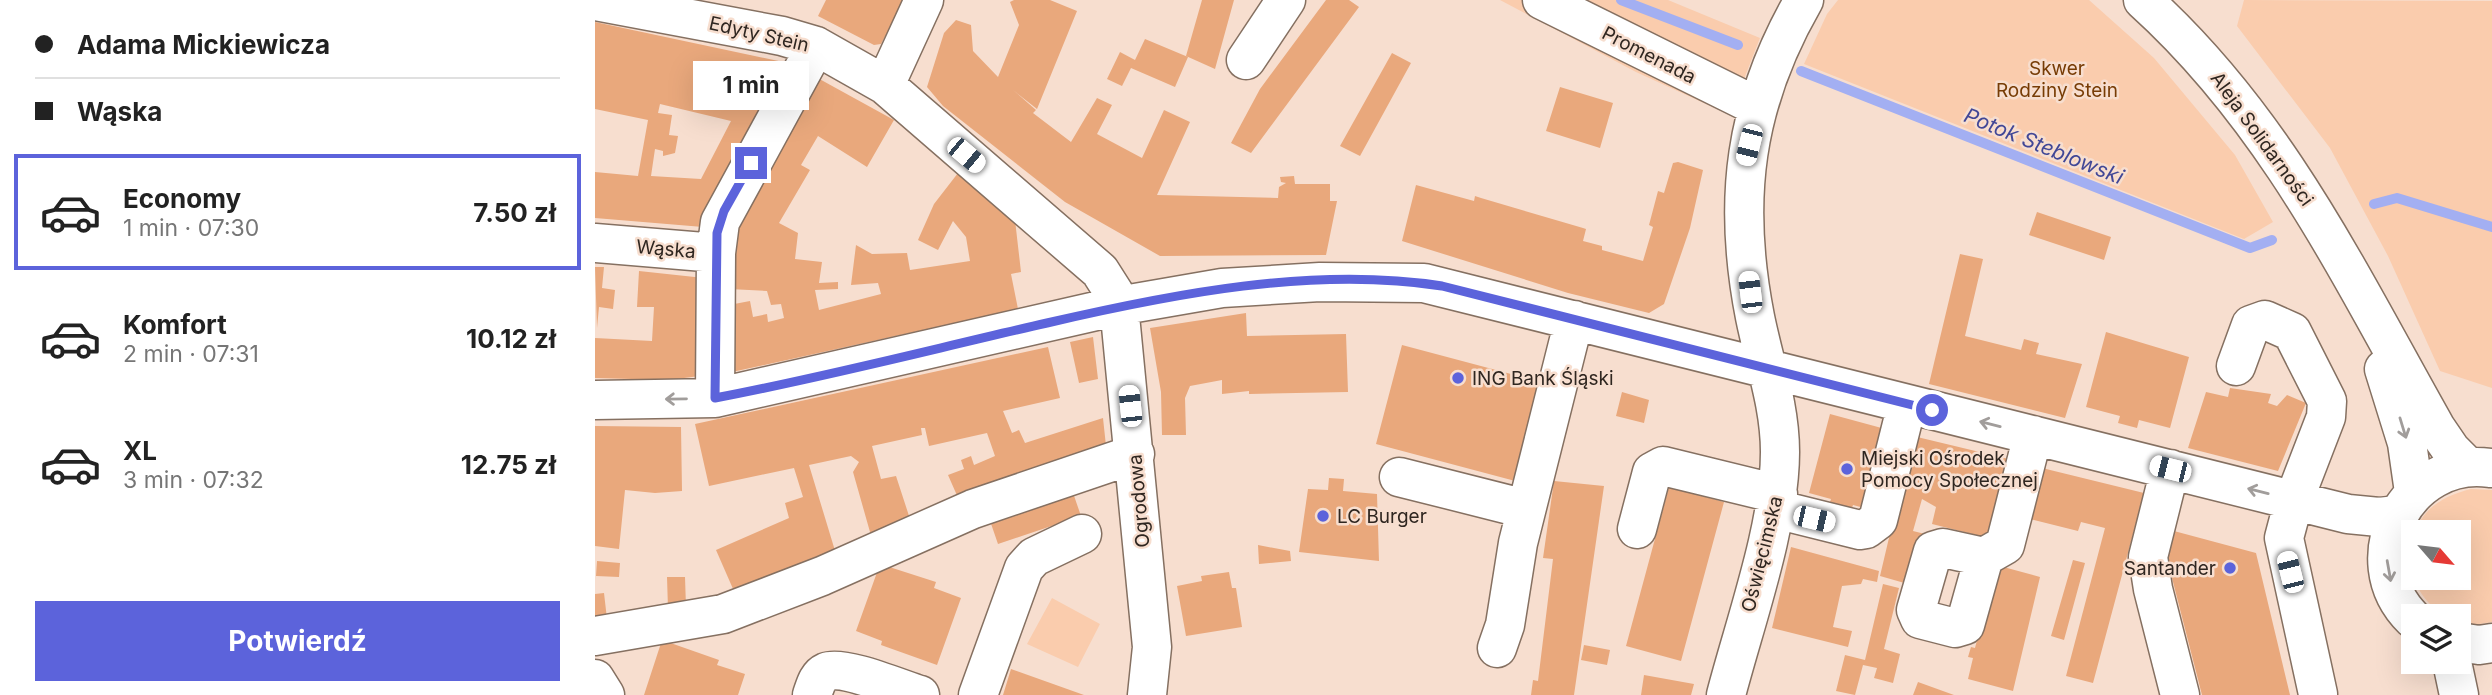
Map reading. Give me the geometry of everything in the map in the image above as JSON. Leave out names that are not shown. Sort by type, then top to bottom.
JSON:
[{"type":"street","points":[[885,85],[924,0]]},
{"type":"street","points":[[1246,60],[1286,0]]},
{"type":"street","name":"Promenada","points":[[1542,0],[1758,107]]},
{"type":"street","name":"Oświęcimska","points":[[1725,695],[1776,502],[1779,430],[1769,370],[1750,292],[1742,216],[1745,164],[1765,79],[1804,0]]},
{"type":"street","name":"Aleja Solidarności","points":[[2143,0],[2187,40],[2229,89],[2308,198],[2436,428],[2451,450],[2485,466]]},
{"type":"street","name":"Edyty Stein","points":[[595,1],[782,36],[816,46],[885,85],[1088,259],[1109,282],[1118,306]]},
{"type":"street","name":"Wąska","points":[[595,243],[716,253],[717,233],[724,211],[816,46]]},
{"type":"street","points":[[715,398],[716,253]]},
{"type":"street","points":[[595,400],[715,398],[1118,306],[1246,285],[1396,282],[1442,286],[2365,517],[2405,504],[2439,475],[2485,466]]},
{"type":"street","name":"Aleja Solidarności","points":[[2360,293],[2407,443],[2405,504]]},
{"type":"street","name":"Ogrodowa","points":[[1118,306],[1135,454],[1152,647],[1147,695]]},
{"type":"street","points":[[1497,648],[1506,625],[1526,509],[1574,320]]},
{"type":"street","points":[[2236,366],[2251,325],[2265,320],[2285,328],[2295,338],[2327,401],[2326,417],[2286,525],[2284,550],[2318,694]]},
{"type":"street","points":[[1637,529],[1652,472],[1657,467],[1664,466],[1860,530],[1873,525],[1878,520],[1907,404]]},
{"type":"street","points":[[1984,557],[1999,550],[2008,537],[2033,435]]},
{"type":"street","points":[[595,636],[723,614],[822,576],[973,509],[1135,454]]},
{"type":"street","points":[[2170,469],[2148,557],[2153,589],[2180,695]]},
{"type":"street","points":[[1399,477],[1526,509]]},
{"type":"street","points":[[2403,604],[2393,589],[2387,564],[2388,539],[2405,504]]},
{"type":"street","points":[[978,695],[1024,568],[1034,557],[1082,534]]},
{"type":"street","points":[[2471,644],[2479,646],[2492,643]]},
{"type":"street","points":[[811,695],[818,678],[827,671],[843,671],[920,695]]},
{"type":"street","points":[[2455,674],[2459,695]]},
{"type":"street","points":[[595,679],[605,695]]},
{"type":"green space","points":[[1500,0],[1668,0],[1760,38],[1730,115],[1636,72]]},
{"type":"green space","name":"Skwer Rodziny Stein","points":[[1838,0],[2089,0],[2154,58],[2235,155],[2273,222],[2244,239],[1804,64],[1827,14]]},
{"type":"green space","points":[[2244,0],[2492,1],[2492,388],[2440,371],[2388,256],[2330,148],[2237,26]]},
{"type":"green space","points":[[2471,489],[2492,490],[2492,622],[2471,624],[2471,604],[2430,604],[2420,590],[2471,590],[2471,520],[2421,520],[2437,503]]},
{"type":"green space","points":[[1052,598],[1100,624],[1078,667],[1027,644]]},
{"type":"building","points":[[826,0],[904,0],[881,44],[874,45],[818,16]]},
{"type":"building","points":[[1050,0],[1077,11],[1037,109],[1013,90],[1036,110],[1033,113],[1071,142],[1097,98],[1112,105],[1097,134],[1142,158],[1164,110],[1190,122],[1157,195],[1278,198],[1279,187],[1286,183],[1281,182],[1280,177],[1294,176],[1295,184],[1330,184],[1330,201],[1337,201],[1326,255],[1160,256],[1065,202],[943,106],[927,87],[944,33],[956,20],[971,25],[973,51],[998,77],[1019,25],[1010,2]]},
{"type":"building","points":[[1202,0],[1234,0],[1215,69],[1186,56]]},
{"type":"building","points":[[1326,0],[1349,0],[1359,7],[1251,153],[1231,143],[1260,89]]},
{"type":"building","points":[[595,22],[788,63],[703,227],[595,218],[595,172],[638,176],[648,120],[595,109]],"holes":[[[660,104],[731,121],[701,179],[651,176],[655,149],[663,151],[663,156],[675,153],[678,136],[669,135],[672,115],[658,113]]]},
{"type":"building","points":[[1145,39],[1188,57],[1175,87],[1131,68],[1122,86],[1107,79],[1120,52],[1135,60]]},
{"type":"building","points":[[1392,53],[1411,63],[1360,156],[1340,146]]},
{"type":"building","points":[[814,76],[894,120],[867,167],[818,136],[801,165],[810,170],[779,223],[798,233],[795,259],[822,262],[819,283],[838,282],[838,289],[815,290],[819,310],[881,294],[878,283],[851,285],[856,245],[872,254],[907,253],[910,270],[970,261],[966,237],[953,221],[938,250],[918,240],[934,204],[958,173],[1015,220],[1021,272],[1011,274],[1018,309],[732,372],[729,305],[750,301],[753,317],[767,314],[768,322],[784,318],[781,304],[771,305],[767,291],[729,289],[741,205]]},
{"type":"building","points":[[1560,87],[1613,103],[1600,148],[1546,131]]},
{"type":"building","points":[[1678,162],[1703,170],[1690,228],[1664,304],[1649,313],[1568,293],[1402,241],[1416,185],[1474,201],[1475,196],[1586,229],[1583,241],[1602,246],[1602,250],[1643,261],[1653,227],[1649,225],[1658,191],[1664,193],[1673,163]]},
{"type":"building","points":[[2037,212],[2111,237],[2104,260],[2029,235]]},
{"type":"building","points":[[1960,254],[1983,259],[1965,336],[2021,350],[2024,339],[2039,343],[2036,354],[2082,364],[2065,418],[1929,384]]},
{"type":"building","points":[[595,267],[604,267],[602,288],[615,290],[613,309],[599,307],[597,328]]},
{"type":"building","points":[[639,271],[704,278],[700,376],[668,380],[595,378],[595,338],[652,341],[654,307],[637,307]]},
{"type":"building","points":[[1246,313],[1247,336],[1346,334],[1348,392],[1249,394],[1249,391],[1222,394],[1222,380],[1190,386],[1185,398],[1186,435],[1162,435],[1161,392],[1150,328]]},
{"type":"building","points":[[2106,332],[2189,357],[2170,428],[2139,420],[2137,428],[2118,423],[2120,416],[2086,407]]},
{"type":"building","points":[[1093,337],[1098,379],[1079,383],[1070,342]]},
{"type":"building","points":[[1402,345],[1545,383],[1519,482],[1376,444]]},
{"type":"building","points":[[1048,347],[1060,398],[1003,411],[1012,433],[1019,430],[1025,443],[1103,418],[1106,446],[959,500],[948,475],[964,469],[961,460],[971,456],[974,465],[995,456],[987,433],[929,446],[925,428],[921,428],[922,435],[872,446],[881,479],[896,476],[911,522],[872,539],[853,472],[859,462],[851,456],[809,465],[836,554],[737,598],[716,550],[789,518],[785,503],[803,497],[794,468],[709,486],[695,424]]},
{"type":"building","points":[[2230,388],[2271,394],[2268,403],[2277,406],[2287,395],[2306,403],[2278,471],[2188,448],[2206,392],[2228,397]]},
{"type":"building","points":[[1622,392],[1649,400],[1644,423],[1616,416]]},
{"type":"building","name":"Miejski Ośrodek Pomocy Społecznej","points":[[1830,414],[1889,430],[1868,509],[1853,505],[1851,511],[1829,505],[1831,499],[1809,493]]},
{"type":"building","points":[[595,426],[681,427],[682,491],[655,493],[625,490],[619,549],[595,546]]},
{"type":"building","points":[[1913,436],[2017,461],[1996,540],[1932,524],[1936,507],[1922,499],[1913,531],[1929,535],[1915,586],[1880,576]]},
{"type":"building","points":[[2042,468],[2144,493],[2093,683],[2066,676],[2105,528],[2081,522],[2078,531],[2030,519]]},
{"type":"building","points":[[1329,478],[1344,479],[1343,491],[1377,494],[1379,561],[1299,552],[1308,489],[1328,490]]},
{"type":"building","points":[[1554,481],[1604,486],[1574,695],[1531,695],[1533,680],[1538,681],[1553,559],[1543,558]]},
{"type":"building","points":[[1071,487],[1081,516],[998,544],[988,515]]},
{"type":"building","points":[[1669,487],[1724,502],[1681,661],[1626,646]]},
{"type":"building","points":[[2174,531],[2256,553],[2290,695],[2202,695],[2171,574],[2163,571]]},
{"type":"building","points":[[1258,545],[1290,551],[1291,561],[1259,564]]},
{"type":"building","points":[[1791,547],[1879,571],[1877,582],[1863,579],[1861,584],[1842,586],[1833,627],[1852,631],[1848,647],[1772,628]]},
{"type":"building","points":[[2073,560],[2085,563],[2064,640],[2051,636]]},
{"type":"building","points":[[597,561],[620,563],[619,577],[596,576]]},
{"type":"building","points":[[880,564],[936,582],[934,588],[961,598],[937,665],[881,645],[882,641],[856,631]]},
{"type":"building","points":[[1996,565],[2040,577],[2013,691],[1968,679],[1973,658],[1968,657],[1971,647],[1975,648]]},
{"type":"building","points":[[1229,572],[1232,588],[1236,588],[1242,627],[1186,636],[1177,586],[1202,581],[1201,576]]},
{"type":"building","points":[[667,577],[685,577],[686,607],[668,609]]},
{"type":"building","points":[[1883,584],[1899,588],[1884,649],[1900,654],[1893,683],[1874,678],[1877,668],[1863,665],[1855,695],[1836,691],[1845,655],[1865,660]]},
{"type":"building","points":[[604,593],[607,619],[595,621],[595,594]]},
{"type":"building","points":[[662,640],[719,660],[717,665],[745,674],[738,695],[644,695]]},
{"type":"building","points":[[1584,645],[1610,650],[1607,665],[1581,660]]},
{"type":"building","points":[[1011,669],[1084,695],[1003,695]]},
{"type":"building","points":[[1644,675],[1694,684],[1691,695],[1641,695]]},
{"type":"building","points":[[1918,682],[1954,695],[1913,695]]},
{"type":"waterway","name":"Potok Steblowski","points":[[1621,0],[1738,45]]},
{"type":"waterway","name":"Potok Steblowski","points":[[1801,71],[2250,248],[2272,240]]},
{"type":"waterway","name":"Potok Steblowski","points":[[2374,204],[2397,198],[2492,227]]},
{"type":"place","name":"ING Bank Śląski","points":[[1458,378]]},
{"type":"place","name":"Miejski Ośrodek Pomocy Społecznej","points":[[1847,469]]},
{"type":"place","name":"LC Burger","points":[[1323,516]]},
{"type":"place","name":"Santander","points":[[2230,568]]},
{"type":"route","points":[[751,163],[724,211],[717,233],[715,398],[1118,306],[1198,291],[1246,285],[1373,281],[1442,286],[1932,410]]}]
